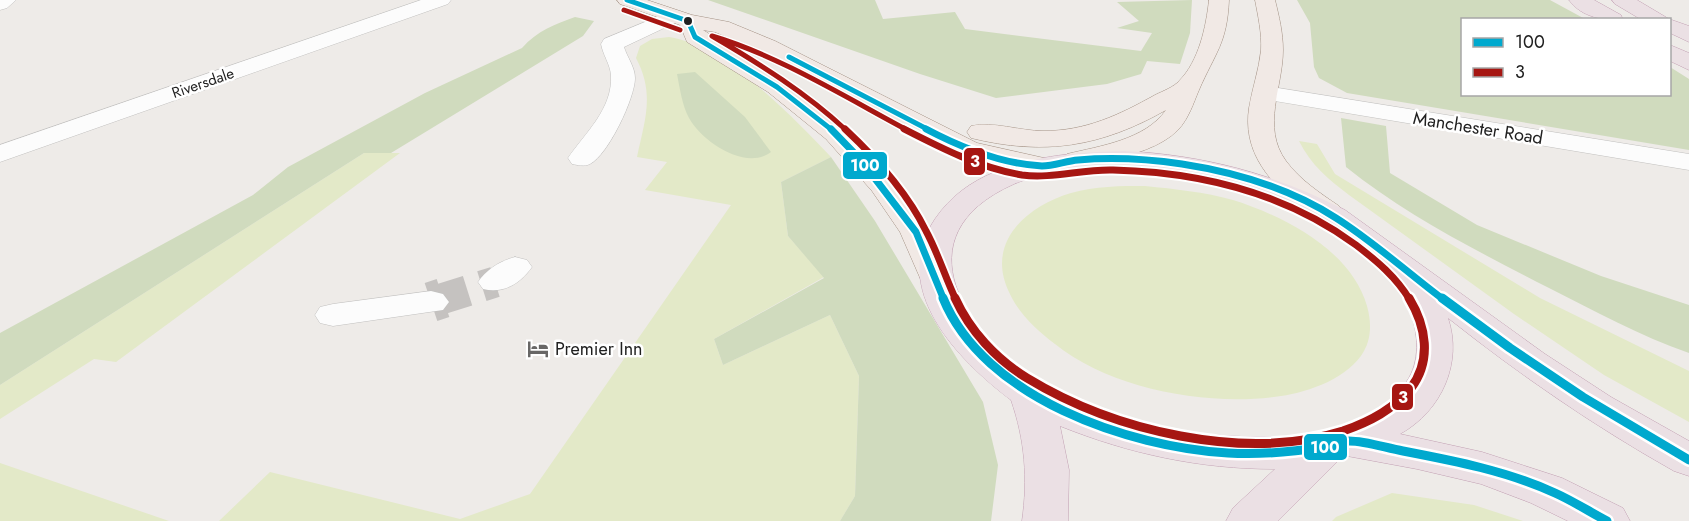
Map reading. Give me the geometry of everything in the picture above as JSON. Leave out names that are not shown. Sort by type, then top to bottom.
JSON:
[{"type":"highway","points":[[1579,0],[1609,18]]},
{"type":"highway","points":[[1622,0],[1655,18]]},
{"type":"highway","points":[[1671,26],[1689,35]]},
{"type":"highway","points":[[1671,53],[1689,63]]},
{"type":"highway","points":[[1396,265],[1419,295],[1434,328],[1436,350],[1432,373],[1422,392],[1406,410],[1384,425],[1337,444],[1282,453],[1250,453],[1175,446],[1124,434],[1074,415],[1028,391],[999,370],[971,345],[952,320],[936,279],[935,253],[940,235],[961,206],[994,183],[1043,166],[1077,160],[1153,160],[1210,169],[1241,177],[1289,194],[1333,216],[1367,239],[1396,265],[1510,348],[1574,391],[1689,460]]},
{"type":"highway","points":[[1028,391],[1040,422],[1047,455],[1050,491],[1045,521]]},
{"type":"highway","points":[[1249,521],[1337,444],[1442,457],[1512,476],[1555,493],[1607,521]]},
{"type":"main road","points":[[1077,160],[1133,145],[1157,132],[1175,117],[1189,86],[1211,51],[1218,25],[1219,0]]},
{"type":"main road","points":[[1265,0],[1270,21],[1272,51],[1262,131],[1264,143],[1270,157],[1296,190],[1333,216]]},
{"type":"main road","points":[[638,1],[681,19],[721,27],[811,68],[967,149],[1043,166]]},
{"type":"main road","points":[[681,19],[695,37],[777,87],[830,128],[860,159],[916,232],[936,279]]},
{"type":"main road","points":[[811,68],[856,76],[981,132],[1031,140],[1053,140],[1099,132],[1189,86]]},
{"type":"street","points":[[0,4],[6,0]]},
{"type":"street","name":"Riversdale","points":[[0,154],[439,0]]},
{"type":"street","points":[[582,158],[611,120],[623,78],[612,44],[681,19]]},
{"type":"street","name":"Manchester Road","points":[[1266,93],[1689,162]]},
{"type":"street","points":[[333,315],[431,302]]},
{"type":"green space","points":[[708,0],[875,0],[883,19],[955,12],[965,29],[1141,51],[1152,33],[1117,28],[1139,21],[1117,2],[1192,0],[1190,33],[1180,64],[1147,61],[1141,74],[1107,84],[996,98]]},
{"type":"green space","points":[[1297,0],[1550,0],[1583,18],[1461,18],[1461,96],[1671,96],[1671,68],[1689,79],[1689,150],[1347,93],[1319,78],[1314,67],[1310,23]]},
{"type":"green space","points":[[575,17],[594,21],[583,36],[391,153],[364,153],[0,385],[0,333],[253,195],[288,167],[425,93],[522,48],[553,25]]},
{"type":"green space","points":[[669,37],[690,43],[735,68],[778,104],[831,157],[781,182],[788,236],[824,277],[714,339],[723,365],[830,315],[859,376],[855,496],[840,521],[219,521],[270,472],[460,519],[530,494],[731,205],[645,190],[667,162],[637,157],[647,107],[647,95],[642,71],[636,58],[640,46],[652,39]]},
{"type":"green space","points":[[695,72],[745,117],[771,152],[761,157],[737,156],[714,144],[695,127],[685,108],[677,74]]},
{"type":"green space","points":[[1341,118],[1386,126],[1390,173],[1477,225],[1601,276],[1689,305],[1689,353],[1635,331],[1496,261],[1394,202],[1346,167]]},
{"type":"green space","points":[[1299,141],[1317,144],[1335,174],[1540,298],[1689,371],[1689,422],[1604,375],[1514,314],[1341,189],[1315,164]]},
{"type":"green space","points":[[364,153],[400,153],[116,362],[94,359],[0,419],[0,385]]},
{"type":"green space","points":[[831,157],[875,221],[983,402],[998,465],[991,521],[840,521],[855,496],[859,376],[830,315],[723,365],[714,339],[824,278],[788,236],[781,182]]},
{"type":"green space","points":[[1117,186],[1145,186],[1211,195],[1253,207],[1294,226],[1331,252],[1359,286],[1367,306],[1370,323],[1368,340],[1357,361],[1339,376],[1304,391],[1253,399],[1193,397],[1133,384],[1104,373],[1078,360],[1048,339],[1017,307],[1003,274],[1002,257],[1006,242],[1014,229],[1039,207],[1071,193]]},
{"type":"green space","points":[[0,463],[169,521],[0,521]]},
{"type":"green space","points":[[1392,493],[1474,505],[1523,521],[1332,521],[1336,517]]},
{"type":"tunnel","points":[[438,300],[495,282]]},
{"type":"tunnel","points":[[431,302],[443,298]]},
{"type":"transit line","name":"100","points":[[627,0],[688,21],[695,37],[777,87],[830,128],[860,159],[916,232],[952,320],[971,345],[999,370],[1028,391],[1074,415],[1123,434],[1175,446],[1228,453],[1282,453],[1326,447],[1349,441],[1472,464],[1555,493],[1607,521]]},
{"type":"transit line","name":"3","points":[[624,10],[680,30]]},
{"type":"transit line","name":"3","points":[[712,36],[790,69],[942,148],[996,169],[1034,176],[1051,176],[1080,170],[1147,171],[1182,175],[1250,191],[1283,204],[1344,237],[1373,258],[1401,286],[1421,321],[1424,333],[1424,360],[1420,373],[1414,384],[1397,403],[1363,424],[1321,437],[1273,443],[1222,442],[1169,434],[1117,420],[1069,401],[1026,377],[991,350],[977,335],[958,306],[925,228],[906,197],[884,168],[859,142],[832,117],[774,73],[712,36]]},
{"type":"transit line","name":"100","points":[[789,57],[936,134],[987,155],[1043,166],[1077,160],[1118,159],[1182,164],[1241,177],[1289,194],[1333,216],[1367,239],[1397,265],[1510,348],[1583,397],[1689,460]]},
{"type":"place","name":"Premier Inn","points":[[538,349]]}]
